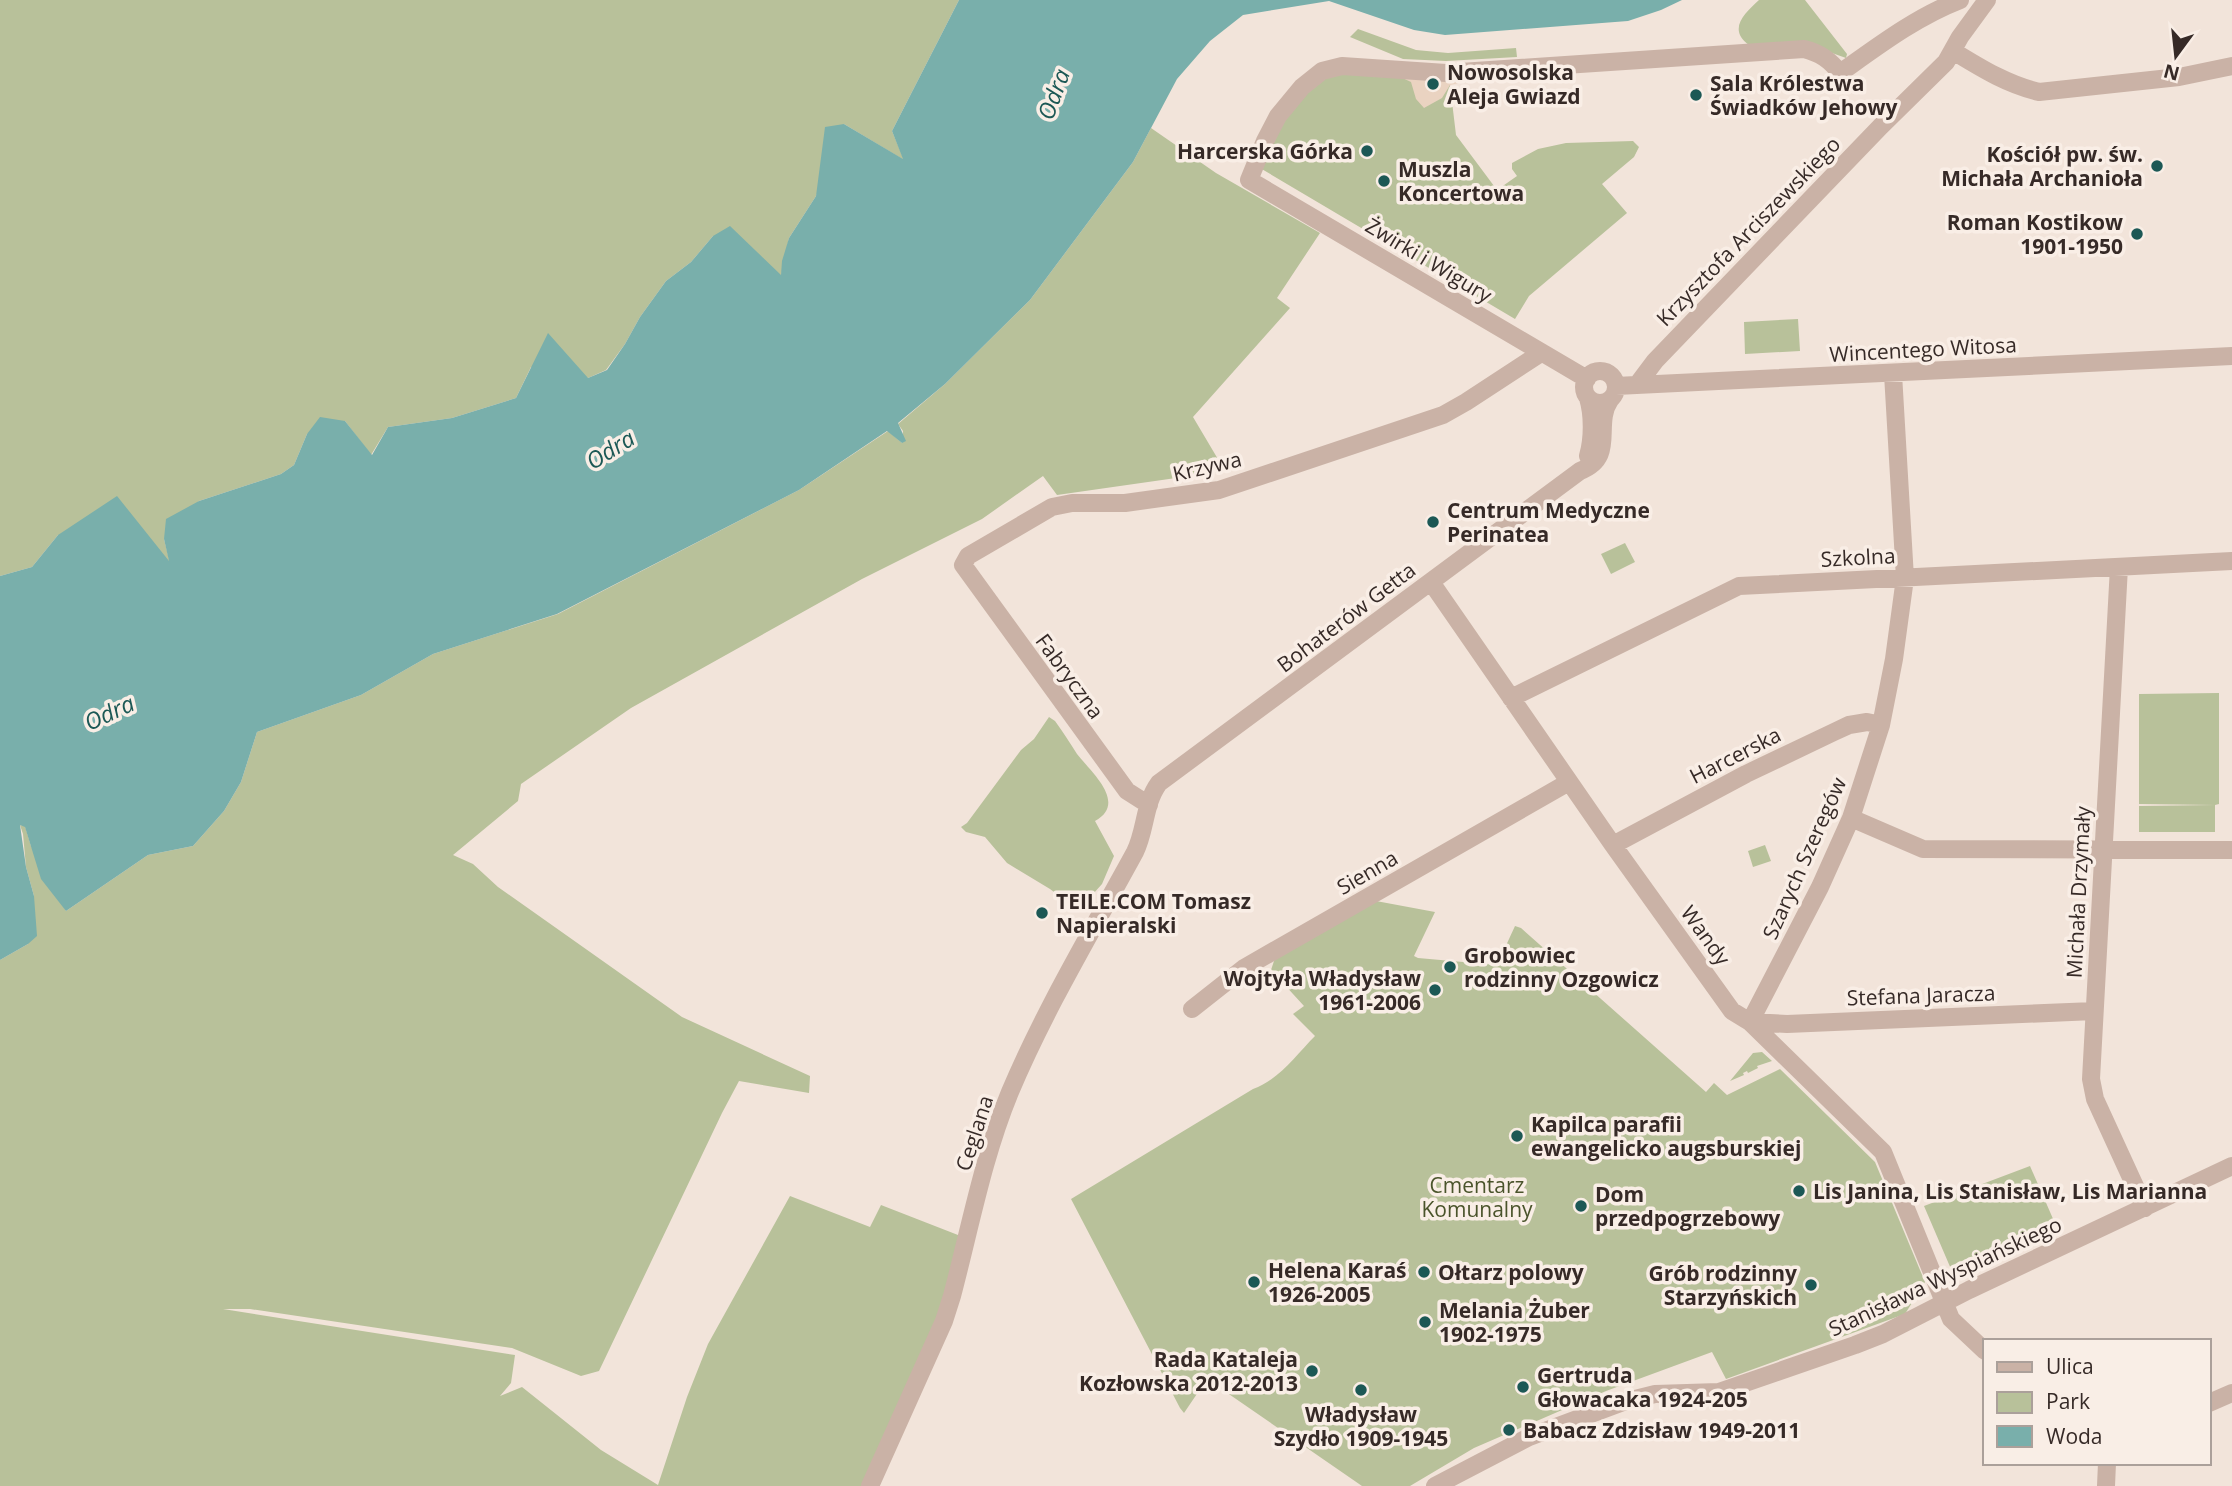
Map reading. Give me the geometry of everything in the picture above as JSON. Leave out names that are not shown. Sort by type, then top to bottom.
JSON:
[{"type":"street","name":"Żwirki i Wigury","points":[[1587,379],[1249,180],[1278,116],[1301,87],[1322,71],[1342,66],[1446,73],[1804,49],[1832,62],[1840,73],[1907,26],[1960,0]]},
{"type":"street","name":"Krzysztofa Arciszewskiego","points":[[1637,385],[1655,361],[1946,62],[1960,37],[1987,0]]},
{"type":"street","points":[[1953,51],[1996,77],[2017,87],[2039,92],[2179,77],[2232,66]]},
{"type":"street","name":"Krzywa","points":[[963,565],[968,556],[1052,507],[1072,503],[1125,503],[1219,490],[1443,415],[1541,353]]},
{"type":"street","name":"Wincentego Witosa","points":[[1613,393],[1637,385],[2232,356]]},
{"type":"street","points":[[1580,471],[1591,444],[1591,408],[1584,388],[1587,379],[1594,373],[1604,372],[1612,377],[1613,393],[1601,403],[1588,398]]},
{"type":"street","name":"Szarych Szeregów","points":[[1750,1022],[1821,887],[1851,818],[1881,725],[1896,647],[1905,578],[1893,374]]},
{"type":"street","name":"Bohaterów Getta","points":[[1149,805],[1152,793],[1159,783],[1580,471],[1594,464],[1600,455],[1604,409],[1613,393]]},
{"type":"street","name":"Szkolna","points":[[1511,698],[1738,586],[2232,561]]},
{"type":"street","name":"Fabryczna","points":[[963,565],[1127,791],[1149,805]]},
{"type":"street","name":"Michała Drzymały","points":[[2119,568],[2091,1079],[2092,1089],[2145,1208]]},
{"type":"street","name":"Wandy","points":[[1431,582],[1732,1011],[1750,1022],[1883,1152],[1955,1324],[1983,1349]]},
{"type":"street","name":"Harcerska","points":[[1613,845],[1726,785],[1849,725],[1867,722],[1881,725]]},
{"type":"street","name":"Sienna","points":[[1192,1009],[1244,968],[1569,782]]},
{"type":"street","name":"Ceglana","points":[[870,1486],[948,1308],[993,1141],[1010,1093],[1065,980],[1140,842],[1149,805]]},
{"type":"street","points":[[1851,818],[1923,849],[2232,850]]},
{"type":"street","name":"Stefana Jaracza","points":[[1750,1022],[1793,1023],[2094,1011]]},
{"type":"street","name":"Stanisława Wyspiańskiego","points":[[1435,1486],[1530,1437],[1623,1402],[1655,1394],[1710,1394],[1734,1388],[1882,1334],[2232,1166]]},
{"type":"street","points":[[2211,1402],[2232,1393]]},
{"type":"street","points":[[2106,1486],[2107,1465]]},
{"type":"green space","points":[[0,0],[959,0],[892,131],[904,160],[844,124],[816,196],[789,238],[781,276],[713,236],[691,262],[666,281],[606,370],[588,378],[531,367],[516,398],[452,418],[388,427],[371,455],[345,421],[307,434],[294,465],[281,474],[199,501],[164,539],[170,563],[58,535],[32,567],[0,576]]},
{"type":"green space","points":[[1759,0],[1805,0],[1847,54],[1846,58],[1818,48],[1749,45],[1739,33],[1740,21]]},
{"type":"green space","points":[[1358,29],[1416,50],[1448,53],[1516,48],[1517,57],[1446,61],[1403,59],[1350,37]]},
{"type":"green space","points":[[1344,70],[1450,85],[1456,135],[1497,190],[1517,176],[1512,169],[1512,163],[1538,149],[1566,143],[1633,141],[1639,147],[1634,157],[1602,184],[1627,213],[1529,296],[1515,319],[1260,168],[1273,133],[1316,83]]},
{"type":"green space","points":[[1151,128],[1216,173],[1320,233],[1277,298],[1290,308],[1193,417],[1225,471],[1057,495],[1043,476],[982,519],[862,579],[631,708],[521,784],[518,801],[453,855],[473,864],[498,887],[682,1017],[810,1076],[809,1093],[739,1081],[599,1371],[581,1376],[512,1348],[250,1309],[223,1309],[515,1355],[511,1383],[500,1396],[522,1387],[601,1450],[658,1485],[708,1344],[790,1196],[870,1227],[881,1205],[958,1235],[959,1240],[937,1319],[862,1486],[0,1486],[0,960],[28,944],[34,896],[26,867],[20,825],[25,826],[31,846],[66,911],[148,855],[193,846],[224,811],[241,782],[257,732],[361,695],[433,654],[558,614],[799,490],[888,431],[902,443],[903,431],[898,424],[945,384],[1030,300],[1133,162]]},
{"type":"green space","points":[[1798,319],[1800,351],[1745,354],[1744,322]]},
{"type":"green space","points":[[1625,543],[1635,562],[1611,574],[1601,554]]},
{"type":"green space","points":[[2219,693],[2219,804],[2139,804],[2139,694]]},
{"type":"green space","points":[[1049,717],[1055,721],[1077,754],[1098,778],[1107,797],[1108,805],[1104,814],[1095,821],[1114,856],[1102,884],[1085,903],[1067,902],[1007,863],[985,837],[966,832],[961,827],[967,823]]},
{"type":"green space","points":[[2215,805],[2215,832],[2139,832],[2139,806]]},
{"type":"green space","points":[[1765,845],[1771,861],[1753,867],[1748,851]]},
{"type":"green space","name":"Cmentarz Komunalny","points":[[1376,901],[1435,912],[1414,956],[1418,958],[1497,965],[1515,926],[1521,928],[1706,1092],[1714,1083],[1727,1095],[1780,1069],[1875,1162],[1925,1282],[1905,1314],[1726,1379],[1712,1352],[1606,1391],[1474,1448],[1410,1486],[1362,1486],[1207,1379],[1184,1413],[1071,1199],[1271,1080],[1287,1066],[1315,1036],[1293,1014],[1304,1006],[1271,970],[1275,958]]},
{"type":"green space","points":[[1762,1052],[1772,1061],[1730,1081],[1753,1053]]},
{"type":"green space","points":[[2030,1166],[2057,1228],[1960,1271],[1951,1269],[1924,1206]]},
{"type":"shaded area","name":"Nowosolska Aleja Gwiazd","points":[[1458,64],[1459,83],[1450,85],[1442,98],[1424,108],[1416,99],[1411,82],[1394,74],[1430,65]]},
{"type":"water","name":"Odra","points":[[959,0],[1682,0],[1628,21],[1445,35],[1414,30],[1329,1],[1243,15],[1210,41],[1177,79],[1133,162],[1030,300],[945,384],[898,423],[906,441],[902,443],[887,431],[799,490],[557,614],[433,654],[361,695],[257,732],[241,782],[224,811],[193,846],[148,855],[66,911],[41,879],[25,827],[20,825],[26,867],[34,896],[37,936],[0,960],[0,576],[32,567],[58,535],[117,496],[169,561],[164,539],[166,519],[199,501],[281,474],[294,465],[307,434],[320,417],[345,421],[372,455],[388,427],[452,418],[516,398],[548,333],[588,378],[607,370],[666,281],[691,262],[713,236],[730,226],[781,275],[789,238],[816,196],[825,127],[844,124],[903,159],[892,131]]},
{"type":"place","name":"Nowosolska Aleja Gwiazd","points":[[1433,84]]},
{"type":"place","name":"Sala Królestwa Świadków Jehowy","points":[[1696,95]]},
{"type":"place","name":"Harcerska Górka","points":[[1367,151]]},
{"type":"place","name":"Kościół pw. św. Michała Archanioła","points":[[2157,166]]},
{"type":"place","name":"Muszla Koncertowa","points":[[1384,181]]},
{"type":"place","name":"Roman Kostikow 1901-1950","points":[[2137,234]]},
{"type":"place","name":"Centrum Medyczne Perinatea","points":[[1433,522]]},
{"type":"place","name":"TEILE.COM Tomasz Napieralski","points":[[1042,913]]},
{"type":"place","name":"Grobowiec rodzinny Ozgowicz","points":[[1450,967]]},
{"type":"place","name":"Wojtyła Władysław 1961-2006","points":[[1435,990]]},
{"type":"place","name":"Kapilca parafii ewangelicko augsburskiej","points":[[1517,1136]]},
{"type":"place","name":"Lis Janina, Lis Stanisław, Lis Marianna","points":[[1799,1191]]},
{"type":"place","name":"Dom przedpogrzebowy","points":[[1581,1206]]},
{"type":"place","name":"Ołtarz polowy","points":[[1424,1272]]},
{"type":"place","name":"Helena Karaś 1926-2005","points":[[1254,1282]]},
{"type":"place","name":"Grób rodzinny Starzyńskich","points":[[1811,1285]]},
{"type":"place","name":"Melania Żuber 1902-1975","points":[[1425,1322]]},
{"type":"place","name":"Rada Kataleja Kozłowska 2012-2013","points":[[1312,1371]]},
{"type":"place","name":"Gertruda Głowacaka 1924-205","points":[[1523,1387]]},
{"type":"place","name":"Władysław Szydło 1909-1945","points":[[1361,1390]]},
{"type":"place","name":"Babacz Zdzisław 1949-2011","points":[[1509,1430]]}]
